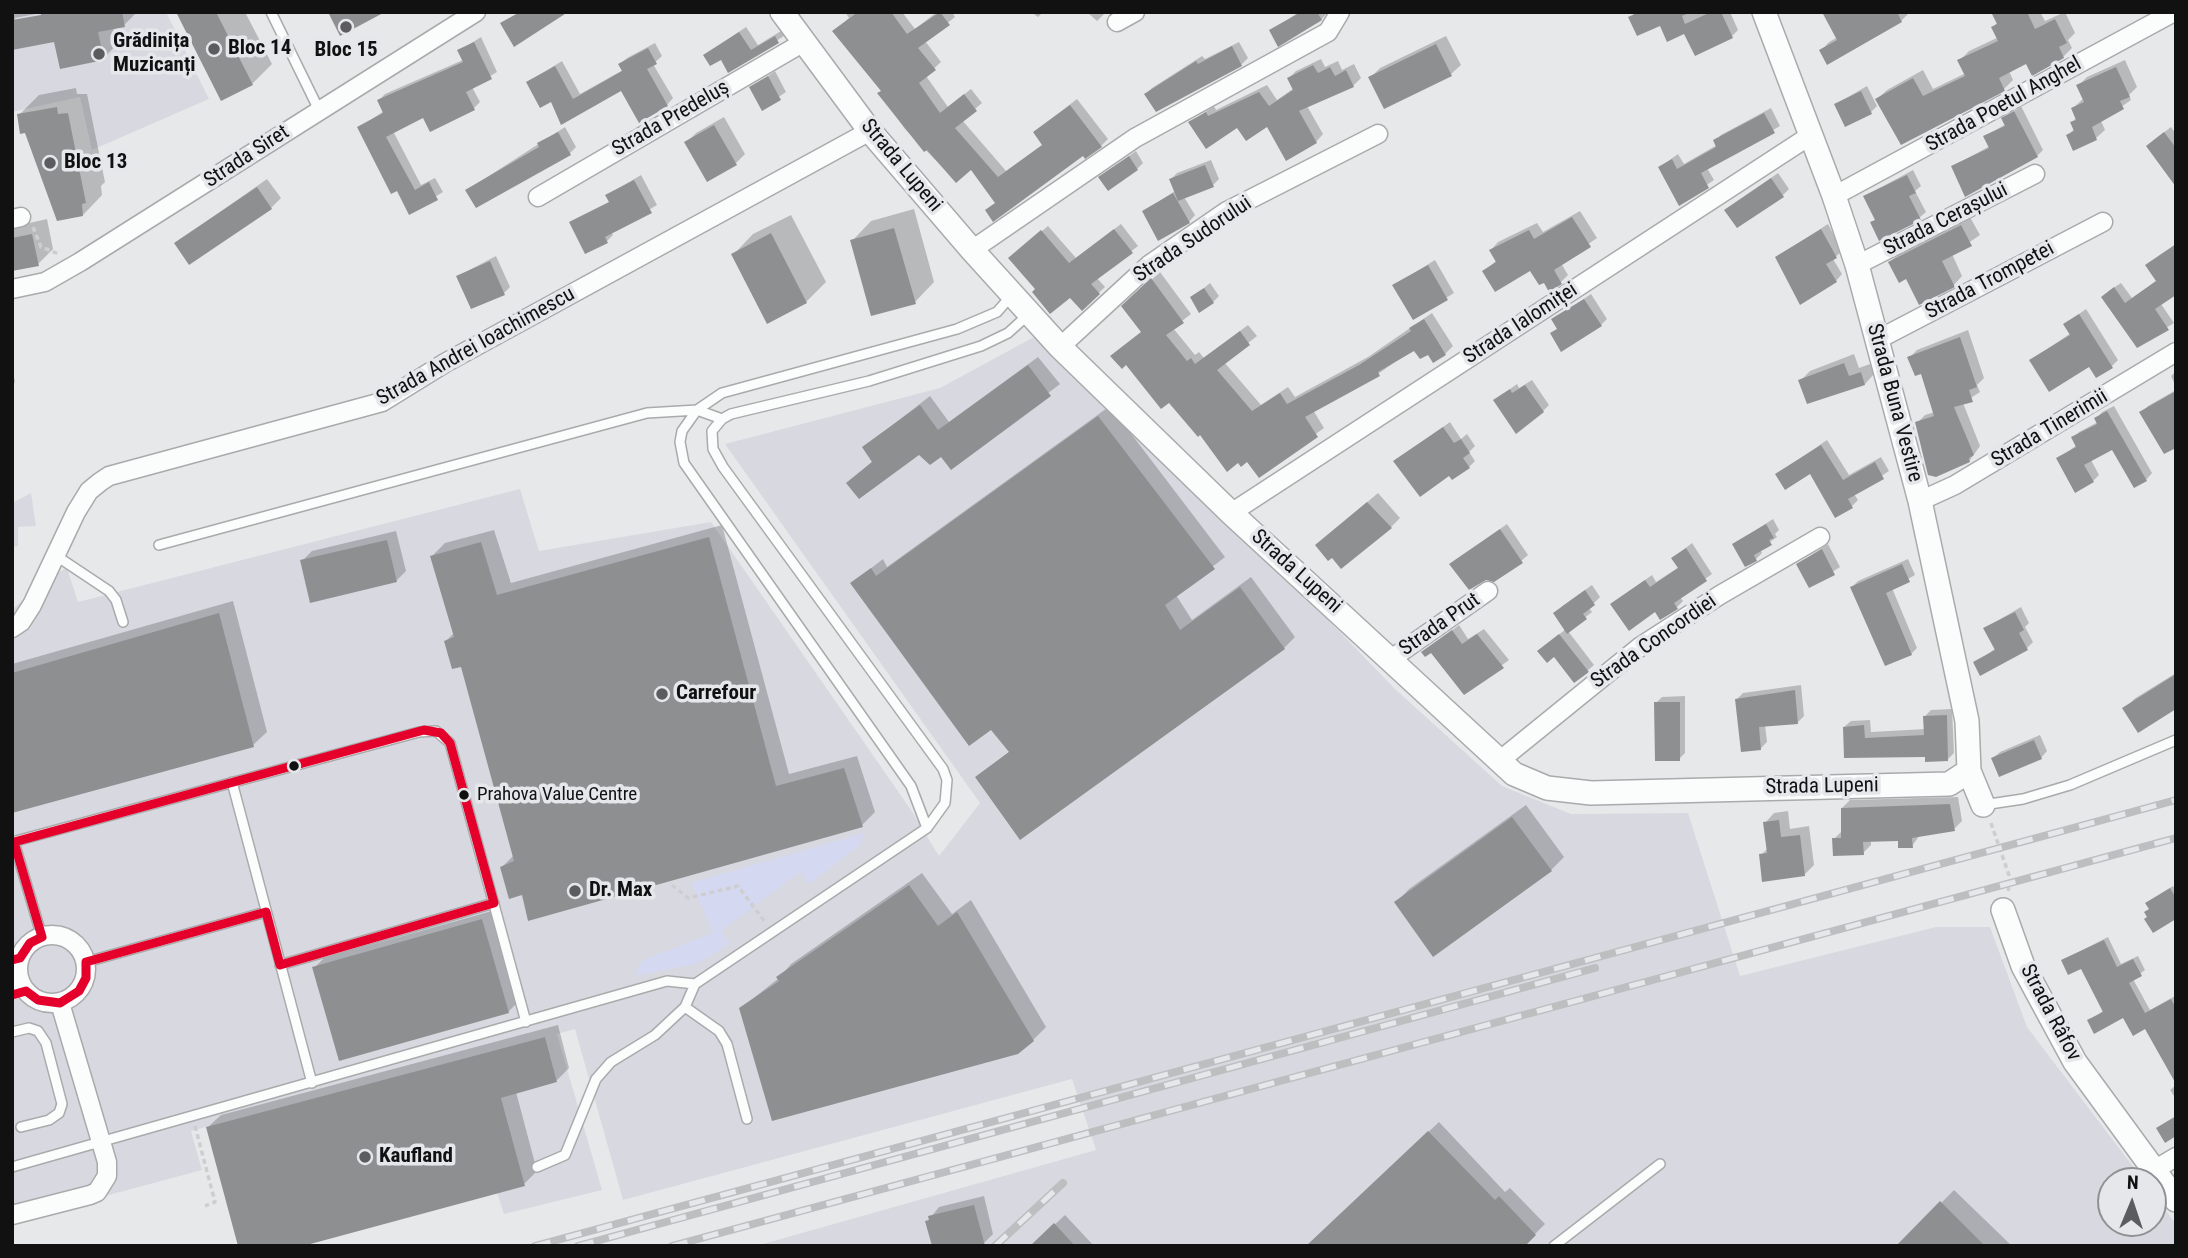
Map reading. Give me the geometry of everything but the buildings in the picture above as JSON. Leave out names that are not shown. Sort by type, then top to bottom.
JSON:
[{"type":"street","name":"Strada Siret","points":[[12,289],[45,282],[80,262],[476,12]]},
{"type":"street","name":"Strada Lupeni","points":[[782,12],[870,131],[1060,347],[1231,513],[1514,774],[1539,785],[1591,793],[1949,784],[1969,771]]},
{"type":"street","points":[[1117,22],[1135,12]]},
{"type":"street","points":[[972,250],[1135,138],[1328,32],[1340,12]]},
{"type":"street","name":"Strada Buna Vestire","points":[[1764,12],[1834,195],[1857,265],[1920,501],[1967,721],[1969,771],[1983,805]]},
{"type":"street","name":"Strada Poetul Anghel","points":[[1834,195],[2174,12]]},
{"type":"street","name":"Strada Predeluș","points":[[538,197],[804,42]]},
{"type":"street","name":"Strada Andrei Ioachimescu","points":[[12,628],[22,622],[32,605],[89,491],[109,476],[383,402],[445,363],[870,131]]},
{"type":"street","name":"Strada Sudorului","points":[[1060,347],[1149,265],[1227,211],[1378,134]]},
{"type":"street","name":"Strada Ialomiței","points":[[1231,513],[1811,135]]},
{"type":"street","name":"Strada Cerașului","points":[[1857,265],[2035,174]]},
{"type":"street","name":"Strada Trompetei","points":[[1877,340],[2103,222]]},
{"type":"street","name":"Strada Tinerimii","points":[[1920,501],[1955,485],[2176,352]]},
{"type":"street","name":"Strada Concordiei","points":[[1498,762],[1641,646],[1720,595],[1820,537]]},
{"type":"street","name":"Strada Prut","points":[[1391,659],[1488,591]]},
{"type":"street","name":"Strada Râfov","points":[[2003,910],[2023,966],[2054,1027],[2075,1062],[2152,1167]]},
{"type":"street","points":[[57,936],[71,941],[81,950],[86,962],[86,978],[79,991],[60,1003],[45,1003],[18,986],[16,959],[30,943],[42,937],[57,936]]},
{"type":"street","points":[[12,1215],[97,1192],[105,1182],[108,1169],[60,1003]]},
{"type":"street","points":[[2159,1167],[2176,1157]]},
{"type":"lane","points":[[271,12],[319,110]]},
{"type":"lane","points":[[927,828],[911,786],[684,463],[680,442],[682,431],[696,410],[713,398],[738,387],[971,324],[996,312],[1012,295]]},
{"type":"lane","points":[[159,545],[647,414],[696,410],[722,418],[962,353],[1002,337],[1018,327],[1029,314]]},
{"type":"lane","points":[[537,1167],[565,1155],[596,1079],[611,1062],[654,1035],[685,1007],[695,984],[927,828],[945,803],[947,780],[943,769],[717,458],[711,437],[722,418]]},
{"type":"lane","points":[[55,555],[109,591],[116,600],[123,622]]},
{"type":"lane","points":[[42,937],[13,842],[424,730],[441,733],[450,744],[526,1022]]},
{"type":"lane","points":[[1983,805],[2023,799],[2070,785],[2176,740]]},
{"type":"lane","points":[[232,782],[312,1083]]},
{"type":"lane","points":[[280,965],[494,903]]},
{"type":"lane","points":[[86,962],[266,912]]},
{"type":"lane","points":[[12,1167],[667,981],[695,984]]},
{"type":"lane","points":[[685,1007],[719,1031],[727,1044],[747,1119]]},
{"type":"lane","points":[[12,1032],[29,1028],[38,1031],[46,1043],[62,1104],[58,1113],[49,1120],[21,1128]]},
{"type":"lane","points":[[1554,1246],[1660,1164]]},
{"type":"path","points":[[17,218],[33,225],[41,247],[80,262]]},
{"type":"path","points":[[1983,805],[2001,847],[2011,881],[2003,910]]},
{"type":"path","points":[[672,885],[688,898],[738,886],[772,931]]},
{"type":"path","points":[[193,1117],[215,1202],[205,1206]]},
{"type":"shaded area","name":"Grădinița Muzicanți","points":[[12,12],[166,12],[209,99],[92,150],[80,97],[12,112]]},
{"type":"shaded area","points":[[1034,337],[1276,566],[1395,689],[1502,786],[1571,814],[1688,813],[1740,976],[1936,927],[1990,927],[2027,1027],[2133,1167],[2097,1167],[2097,1237],[2167,1237],[2167,1212],[2176,1224],[2176,1246],[756,1246],[1096,1150],[1072,1079],[623,1200],[575,1029],[557,1034],[602,1190],[504,1214],[497,1193],[525,1186],[501,1098],[557,1082],[545,1037],[191,1131],[202,1170],[12,1221],[12,610],[45,579],[67,568],[78,602],[520,489],[539,551],[711,522],[911,810],[939,856],[980,803],[725,444],[940,388]]},
{"type":"shaded area","points":[[31,493],[36,526],[18,527],[18,546],[12,547],[12,503]]},
{"type":"shaded area","points":[[864,833],[860,845],[809,884],[800,872],[721,931],[730,943],[699,963],[635,976],[643,960],[713,933],[691,883]]},
{"type":"railway","points":[[535,1246],[2176,800]]},
{"type":"railway","points":[[672,1246],[2176,838]]},
{"type":"railway","points":[[578,1246],[1595,968]]},
{"type":"railway","points":[[995,1246],[1063,1183]]},
{"type":"transit line","points":[[12,960],[20,958],[30,943],[42,937],[14,842],[424,730],[441,733],[450,743],[494,903],[280,965],[266,912],[86,962],[86,978],[79,991],[60,1003],[38,1000],[26,991],[12,995]]},
{"type":"place","name":"Bloc 15","points":[[346,27]]},
{"type":"place","name":"Bloc 14","points":[[214,49]]},
{"type":"place","name":"Grădinița Muzicanți","points":[[99,54]]},
{"type":"place","name":"Bloc 13","points":[[50,163]]},
{"type":"place","name":"Carrefour","points":[[662,694]]},
{"type":"place","name":"Prahova Value Centre","points":[[464,795]]},
{"type":"place","name":"Dr. Max","points":[[575,891]]},
{"type":"place","name":"Kaufland","points":[[365,1157]]}]
